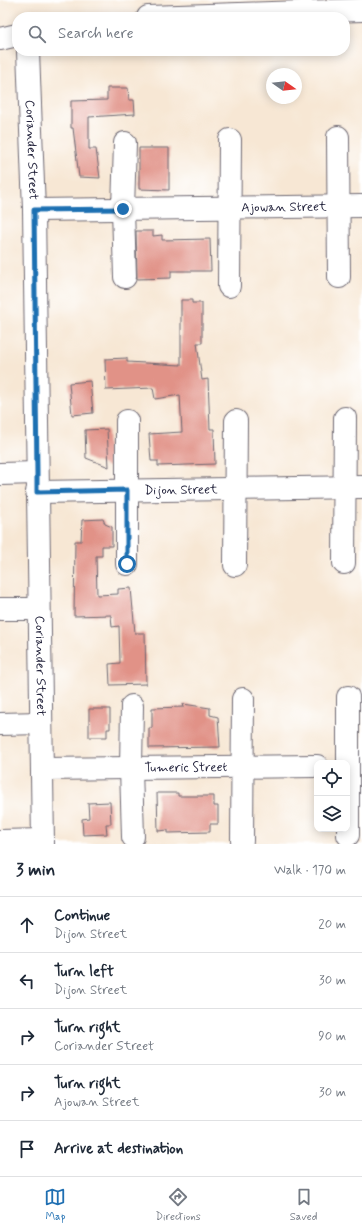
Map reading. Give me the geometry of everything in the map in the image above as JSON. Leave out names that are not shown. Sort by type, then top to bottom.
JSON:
[{"type":"street","points":[[301,12],[362,10]]},
{"type":"street","points":[[0,39],[12,36]]},
{"type":"street","name":"Coriander Street","points":[[0,841],[43,842],[34,210],[28,56]]},
{"type":"street","name":"Ajowan Street","points":[[338,136],[339,277]]},
{"type":"street","name":"Ajowan Street","points":[[229,286],[230,140]]},
{"type":"street","points":[[125,143],[123,209],[125,277]]},
{"type":"street","name":"Ajowan Street","points":[[34,210],[362,206]]},
{"type":"street","points":[[344,563],[353,487],[345,418]]},
{"type":"street","name":"Dijon Street","points":[[127,421],[127,564]]},
{"type":"street","name":"Dijon Street","points":[[234,565],[236,421]]},
{"type":"street","name":"Dijon Street","points":[[0,474],[37,482],[127,490],[353,487]]},
{"type":"street","name":"Coriander Street","points":[[0,608],[39,608]]},
{"type":"street","points":[[348,697],[352,766],[348,835]]},
{"type":"street","name":"Tumeric Street","points":[[242,700],[242,841]]},
{"type":"street","name":"Tumeric Street","points":[[132,706],[131,768],[133,837]]},
{"type":"street","name":"Coriander Street","points":[[0,724],[41,723]]},
{"type":"street","name":"Tumeric Street","points":[[42,769],[314,766]]},
{"type":"building","points":[[107,88],[128,88],[129,100],[134,100],[135,114],[89,117],[89,149],[96,149],[100,178],[79,177],[73,128],[71,128],[71,101],[107,100]]},
{"type":"building","points":[[139,148],[169,148],[169,190],[139,189]]},
{"type":"building","points":[[136,231],[153,231],[153,236],[162,235],[162,240],[210,239],[211,271],[171,271],[171,278],[137,279]]},
{"type":"building","points":[[181,300],[192,300],[192,303],[202,303],[202,343],[197,343],[202,380],[208,379],[210,429],[214,429],[215,464],[158,466],[158,461],[151,461],[149,434],[182,432],[180,395],[155,399],[153,388],[106,390],[105,359],[127,358],[127,362],[181,365]]},
{"type":"building","points":[[90,381],[93,413],[72,415],[69,383]]},
{"type":"building","points":[[107,429],[109,467],[86,458],[85,430]]},
{"type":"building","points":[[103,519],[105,524],[112,527],[112,546],[102,546],[102,556],[96,556],[97,595],[118,594],[118,589],[131,588],[135,633],[145,633],[146,684],[110,685],[109,664],[120,663],[119,626],[112,627],[111,615],[74,616],[75,541],[81,541],[82,520]]},
{"type":"building","points":[[183,704],[210,708],[210,715],[218,717],[220,747],[149,748],[149,728],[152,728],[152,708],[184,707]]},
{"type":"building","points":[[89,709],[110,709],[110,729],[107,729],[107,737],[89,737]]},
{"type":"building","points":[[157,793],[178,793],[178,796],[214,796],[214,806],[218,806],[218,824],[210,824],[210,832],[168,833],[168,830],[158,831]]},
{"type":"building","points":[[110,802],[111,824],[106,824],[107,834],[83,835],[82,819],[89,818],[88,803]]},
{"type":"route","points":[[123,209],[34,210],[37,492],[127,490],[127,564]]}]
